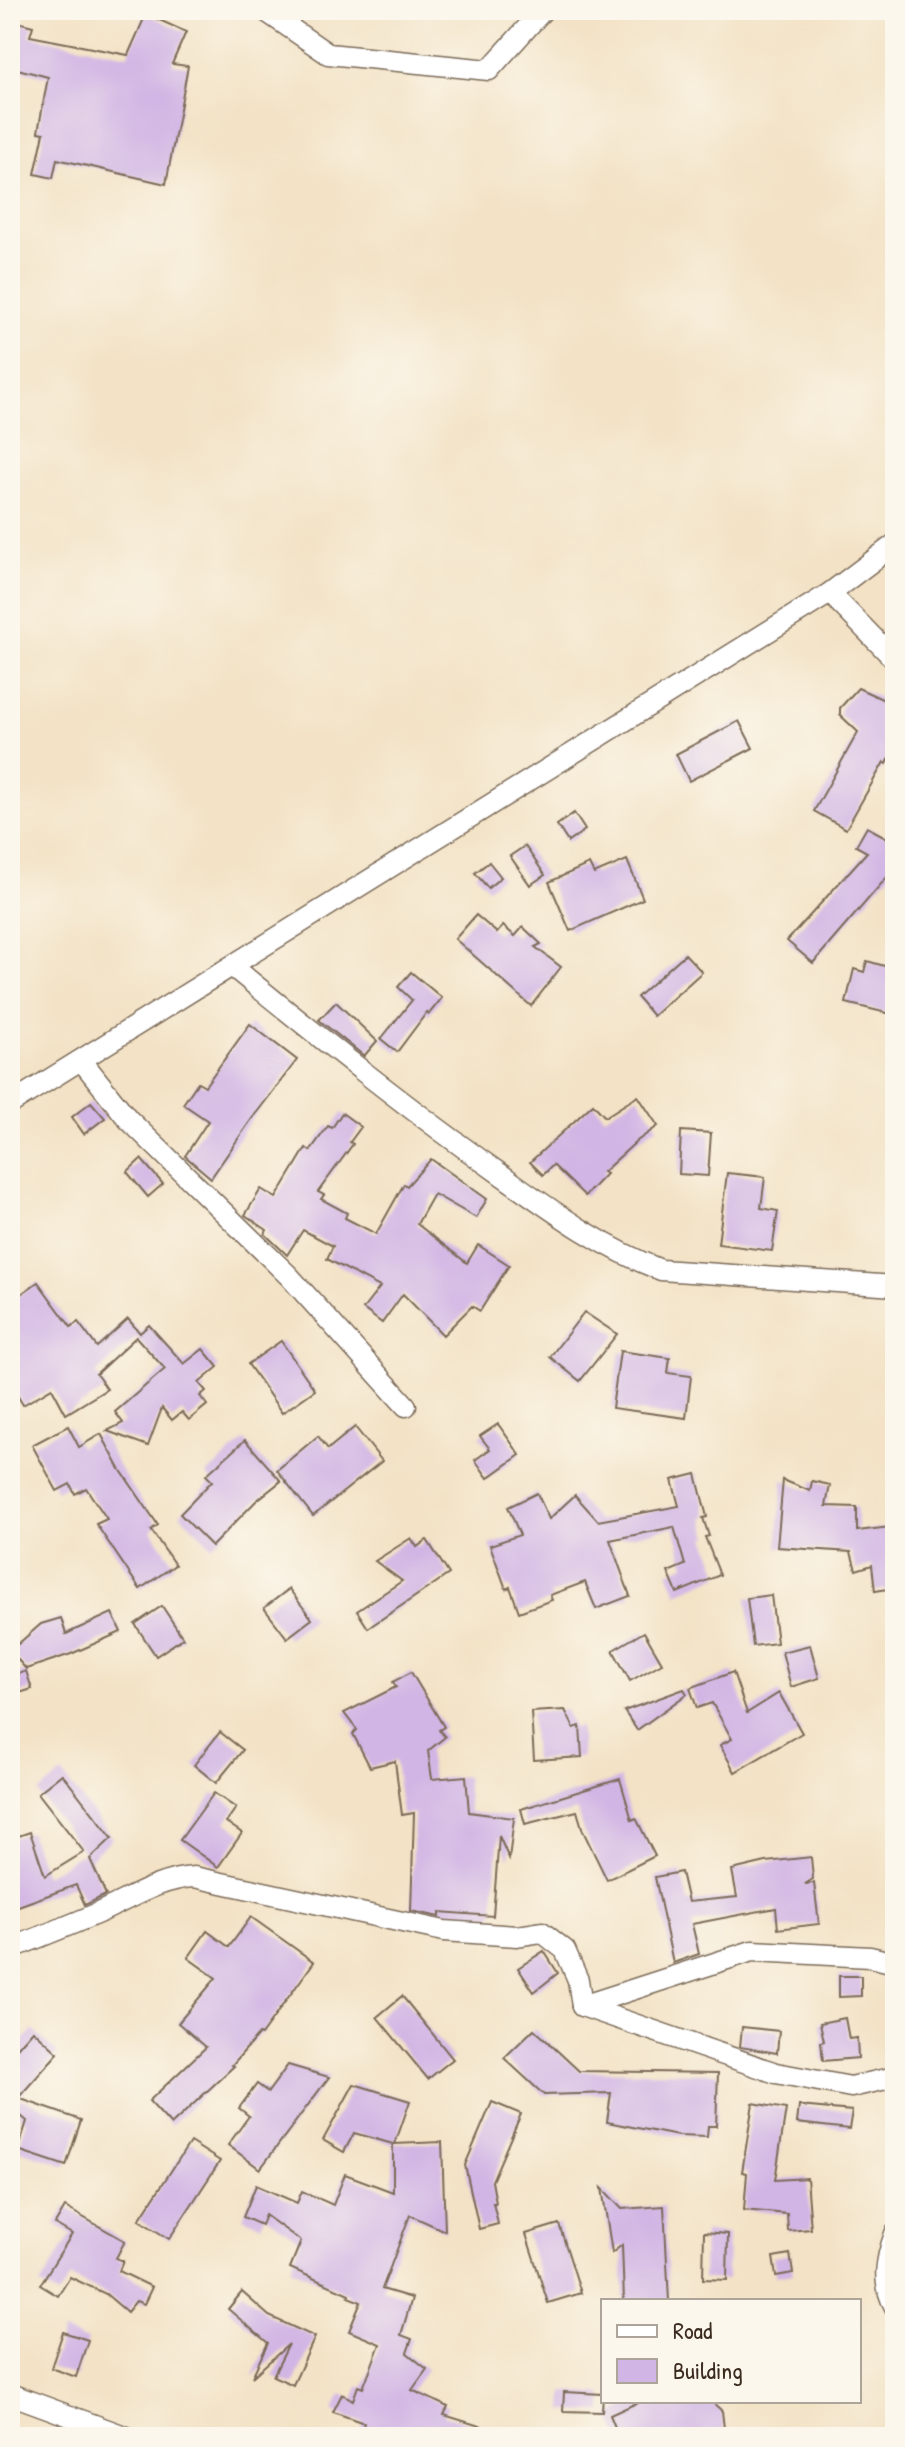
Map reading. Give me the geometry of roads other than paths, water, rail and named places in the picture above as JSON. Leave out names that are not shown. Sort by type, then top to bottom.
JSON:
[{"type":"street","points":[[264,10],[328,54],[489,70],[543,10]]},
{"type":"street","points":[[10,1104],[830,593],[895,544]]},
{"type":"street","points":[[830,593],[895,660]]},
{"type":"street","points":[[233,967],[354,1065],[463,1147],[584,1233],[632,1259],[661,1270],[895,1286]]},
{"type":"street","points":[[82,1061],[128,1119],[289,1276],[406,1406]]},
{"type":"street","points":[[10,1949],[97,1914],[160,1884],[194,1877],[444,1931],[517,1936],[542,1932],[565,1950],[578,1980],[582,2006]]},
{"type":"street","points":[[582,2006],[752,1951],[870,1957],[895,1963]]},
{"type":"street","points":[[582,2006],[776,2073],[851,2087],[895,2077]]},
{"type":"street","points":[[895,2234],[886,2267],[889,2297],[895,2307]]},
{"type":"street","points":[[10,2394],[127,2437]]}]
